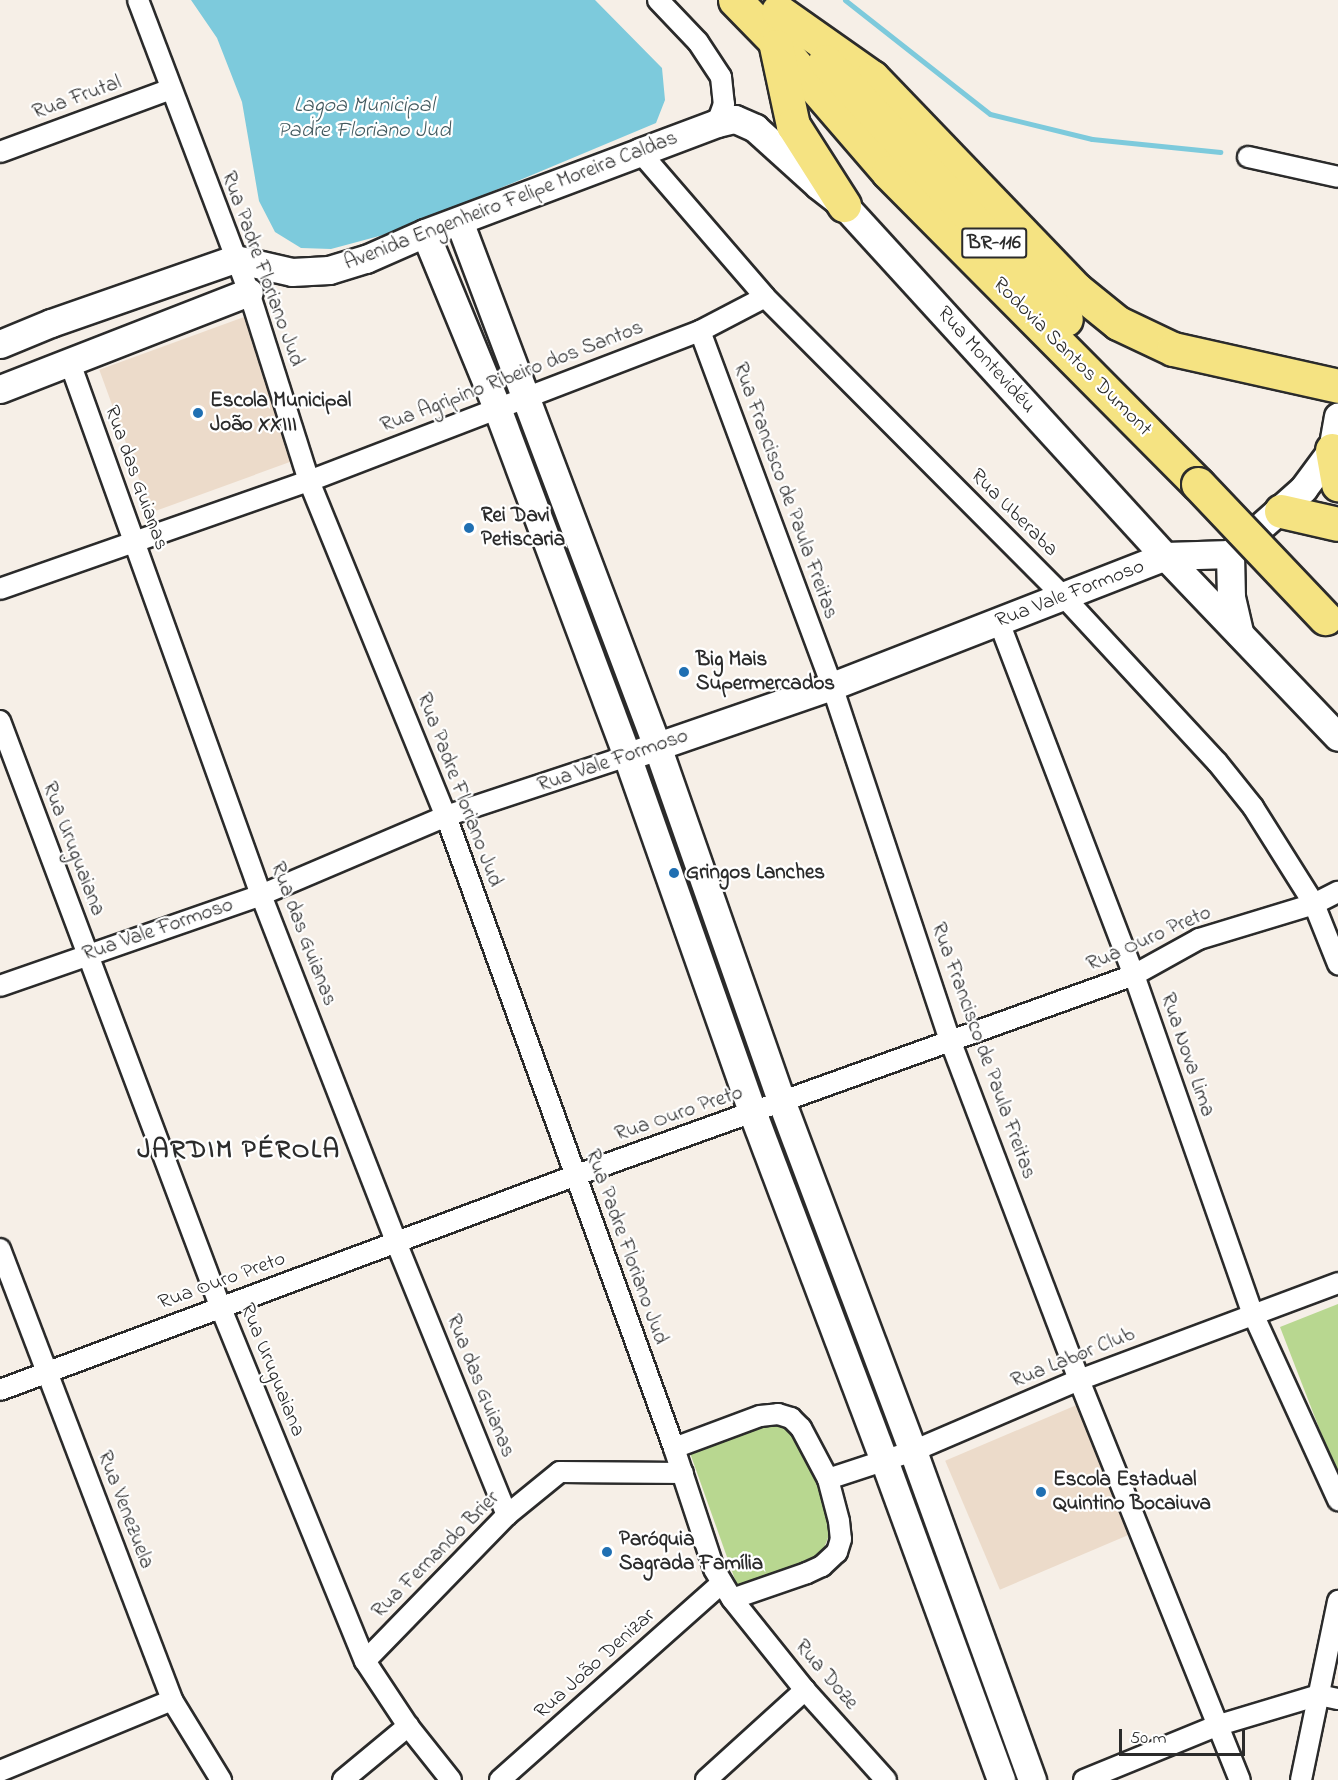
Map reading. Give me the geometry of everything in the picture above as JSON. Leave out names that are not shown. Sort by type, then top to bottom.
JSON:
[{"type":"highway","name":"Rodovia Santos Dumont","points":[[735,0],[773,18],[1034,286],[1206,478],[1335,616]]},
{"type":"highway","name":"Rodovia Santos Dumont","points":[[773,18],[888,172],[1206,478]]},
{"type":"highway","points":[[773,18],[793,124],[844,205]]},
{"type":"highway","points":[[773,18],[872,77],[1076,289],[1118,323],[1173,349],[1338,386]]},
{"type":"highway","points":[[844,205],[843,186],[853,171],[871,165],[888,172]]},
{"type":"highway","points":[[1332,450],[1338,484]]},
{"type":"highway","points":[[1281,511],[1338,524]]},
{"type":"street","name":"Rua Padre Floriano Jud","points":[[138,0],[249,292],[309,481],[446,816],[683,1473],[714,1569],[727,1591]]},
{"type":"street","points":[[658,0],[698,42],[721,77],[724,104],[717,123]]},
{"type":"street","name":"Rua Frutal","points":[[0,152],[171,89]]},
{"type":"street","name":"Rua Montevidéu","points":[[717,123],[735,119],[755,128],[844,205],[1166,556],[1338,737]]},
{"type":"street","name":"Avenida Engenheiro Felipe Moreira Caldas","points":[[235,260],[268,269],[292,272],[329,270],[366,259],[424,233],[717,123]]},
{"type":"street","name":"Rua Uberaba","points":[[640,152],[765,297],[1065,598],[1217,762],[1253,807],[1314,904],[1338,964]]},
{"type":"street","points":[[1248,157],[1338,177]]},
{"type":"street","points":[[459,221],[527,396],[657,746],[782,1103],[913,1451],[1032,1780]]},
{"type":"street","points":[[424,233],[497,408],[627,756],[753,1114],[884,1460],[1001,1780]]},
{"type":"street","points":[[0,344],[51,323],[235,260]]},
{"type":"street","points":[[0,389],[249,292],[268,269]]},
{"type":"street","name":"Rua Agripino Ribeiro dos Santos","points":[[0,589],[309,481],[700,331],[765,297]]},
{"type":"street","name":"Rua Francisco de Paula Freitas","points":[[700,331],[832,686],[950,1040],[1079,1380],[1240,1780]]},
{"type":"street","name":"Rua das Guianas","points":[[70,363],[261,895],[396,1242],[507,1515]]},
{"type":"street","points":[[1239,634],[1231,597],[1230,554],[1281,511],[1303,489],[1332,450],[1338,417]]},
{"type":"street","name":"Rua Vale Formoso","points":[[0,986],[261,895],[446,816],[832,686],[1065,598],[1166,556],[1230,554]]},
{"type":"street","name":"Rua Nova Lima","points":[[999,622],[1134,975],[1253,1314],[1338,1500]]},
{"type":"street","name":"Rua Uruguaiana","points":[[0,722],[220,1306],[365,1660],[408,1726],[451,1780]]},
{"type":"street","name":"Rua Ouro Preto","points":[[0,1390],[220,1306],[574,1176],[753,1114],[950,1040],[1134,975],[1199,939],[1314,904],[1338,892]]},
{"type":"street","name":"Rua Venezuela","points":[[0,1249],[172,1700],[221,1780]]},
{"type":"street","name":"Rua Labor Club","points":[[828,1479],[913,1451],[1079,1380],[1338,1283]]},
{"type":"street","points":[[674,1448],[760,1416],[778,1414],[791,1418],[801,1428],[828,1479],[839,1521],[841,1539],[837,1552],[822,1566],[807,1574],[727,1591]]},
{"type":"street","name":"Rua Fernando Brier","points":[[365,1660],[507,1515],[560,1472],[683,1473]]},
{"type":"street","name":"Rua Doze","points":[[727,1591],[805,1690],[886,1780]]},
{"type":"street","name":"Rua João Denizar","points":[[500,1780],[727,1591]]},
{"type":"street","points":[[1301,1780],[1329,1697],[1338,1601]]},
{"type":"street","points":[[706,1780],[805,1690]]},
{"type":"street","points":[[1084,1780],[1219,1725],[1329,1697]]},
{"type":"street","points":[[0,1771],[172,1700]]},
{"type":"street","points":[[343,1780],[408,1726]]},
{"type":"shaded area","name":"Escola Municipal João XXIII","points":[[244,317],[296,460],[151,513],[99,370]]},
{"type":"shaded area","name":"Escola Estadual Quintino Bocaiuva","points":[[1086,1401],[1141,1530],[1000,1590],[945,1461]]},
{"type":"green space","points":[[1338,1304],[1338,1477],[1280,1327]]},
{"type":"green space","points":[[770,1421],[783,1424],[796,1433],[829,1515],[829,1535],[820,1559],[738,1588],[690,1453]]},
{"type":"water","name":"Lagoa Municipal Padre Floriano Jud","points":[[191,0],[595,0],[662,68],[665,100],[656,123],[398,231],[331,249],[301,248],[275,232],[259,201],[242,102],[217,38]]},
{"type":"waterway","points":[[845,0],[990,114],[1092,139],[1220,152]]},
{"type":"place","name":"Escola Municipal João XXIII","points":[[198,413]]},
{"type":"place","name":"Rei Davi Petiscaria","points":[[469,528]]},
{"type":"place","name":"Big Mais Supermercados","points":[[684,672]]},
{"type":"place","name":"Gringos Lanches","points":[[674,873]]},
{"type":"place","name":"Escola Estadual Quintino Bocaiuva","points":[[1041,1492]]},
{"type":"place","name":"Paróquia Sagrada Família","points":[[607,1552]]},
{"type":"district","name":"JARDIM PÉROLA","points":[[239,1151]]}]
